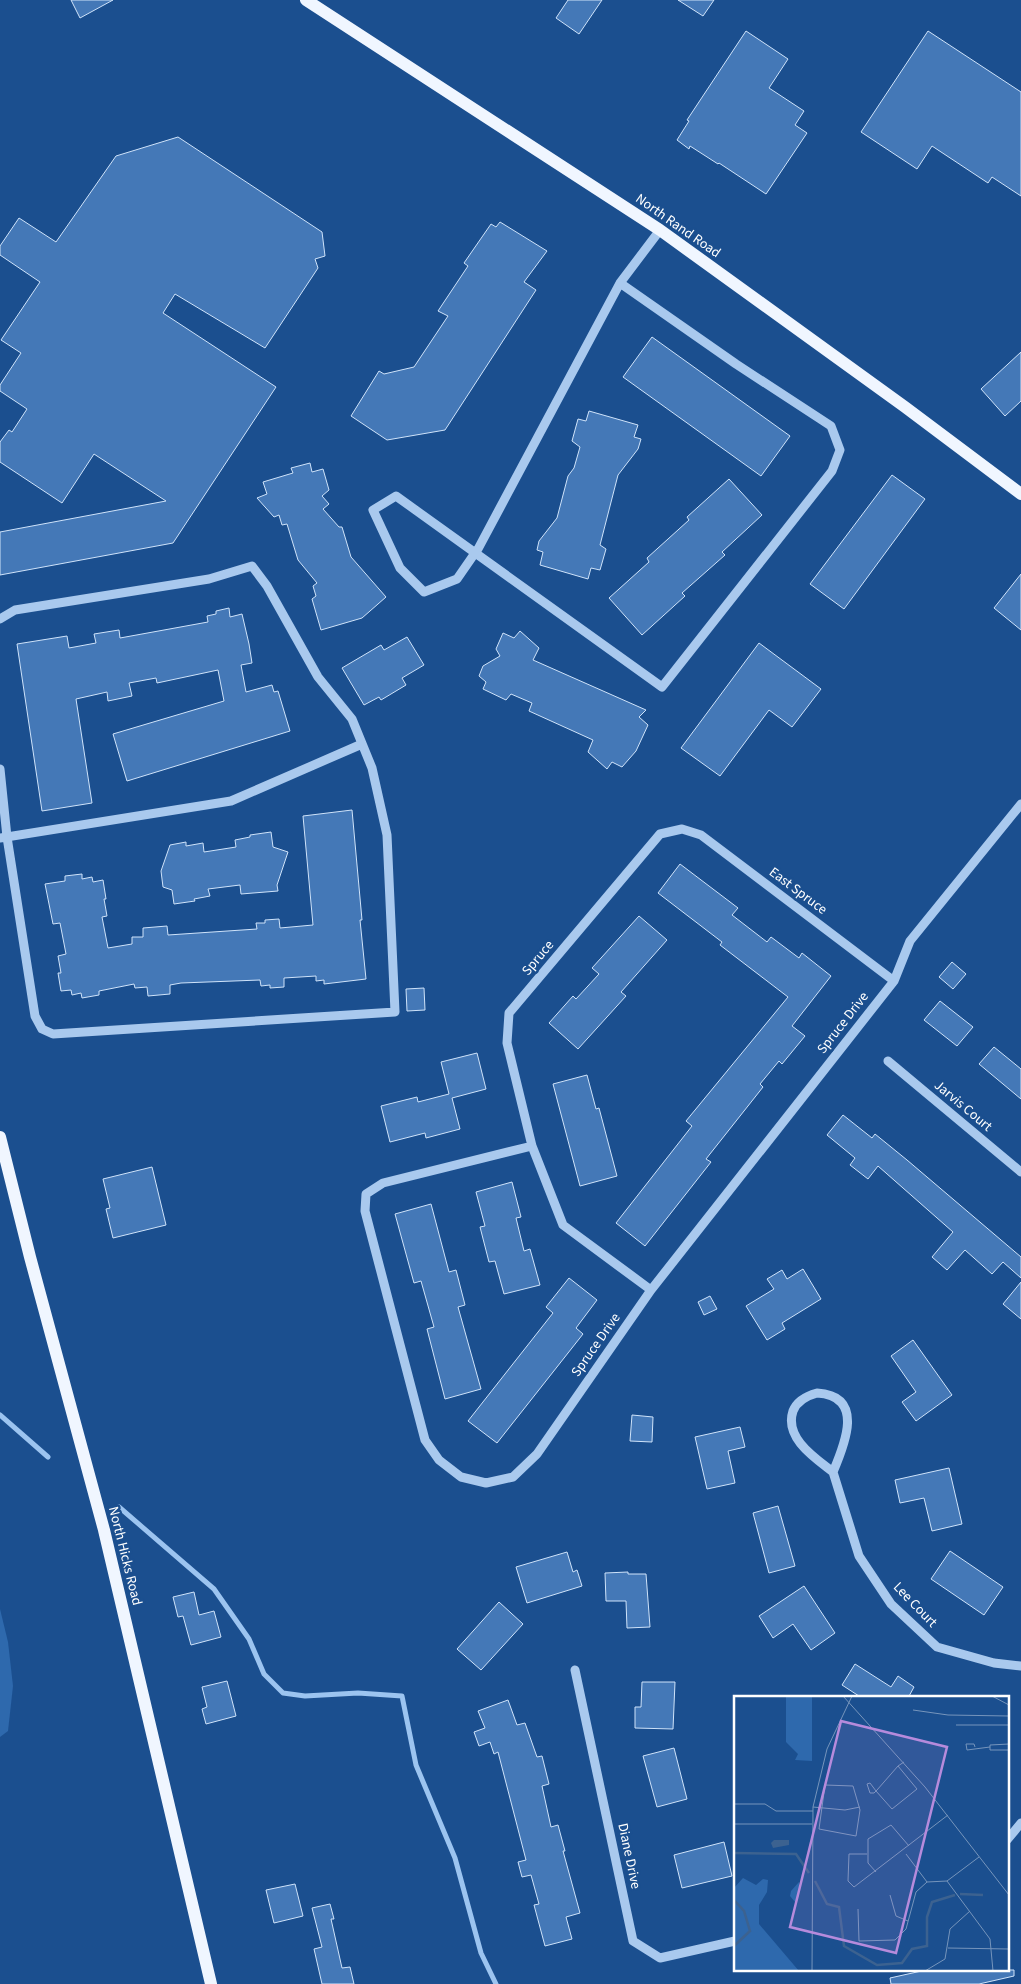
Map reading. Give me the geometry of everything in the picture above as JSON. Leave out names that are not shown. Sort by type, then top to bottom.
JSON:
[{"type":"main road","name":"North Rand Road","points":[[306,0],[660,230],[905,407],[1021,494]]},
{"type":"main road","name":"North Hicks Road","points":[[0,1137],[30,1257],[104,1530],[211,1984]]},
{"type":"street","points":[[620,283],[736,364],[831,426],[840,450],[832,471],[662,687],[475,553],[396,496],[373,510],[400,568],[424,592],[457,579],[475,553],[620,283],[660,230]]},
{"type":"street","points":[[0,618],[15,610],[209,579],[252,566],[267,586],[318,676],[352,719],[372,768],[387,835],[396,1012],[53,1034],[42,1029],[35,1016],[4,838],[0,769]]},
{"type":"street","points":[[4,838],[231,801],[362,744]]},
{"type":"street","name":"Spruce Drive","points":[[532,1146],[383,1182],[366,1194],[365,1211],[425,1440],[438,1460],[461,1477],[486,1483],[513,1477],[537,1454],[650,1290],[894,981],[910,941],[1021,804]]},
{"type":"street","name":"East Spruce","points":[[682,828],[701,835],[894,981]]},
{"type":"street","name":"Spruce","points":[[650,1290],[563,1225],[532,1146],[508,1043],[509,1014],[660,834],[682,828]]},
{"type":"street","name":"Jarvis Court","points":[[888,1060],[1021,1172]]},
{"type":"street","points":[[817,1393],[826,1394],[842,1404],[848,1421],[844,1441],[833,1472],[800,1443],[794,1436],[791,1427],[794,1409],[800,1401],[817,1393]]},
{"type":"street","name":"Lee Court","points":[[833,1472],[859,1556],[891,1604],[937,1647],[994,1663],[1021,1666]]},
{"type":"street","name":"Diane Drive","points":[[574,1670],[633,1941],[660,1958],[734,1941]]},
{"type":"street","points":[[1008,1839],[1021,1823]]},
{"type":"shaded area","points":[[0,1609],[8,1642],[13,1686],[8,1731],[0,1737]]},
{"type":"building","points":[[71,0],[113,0],[80,18]]},
{"type":"building","points":[[568,0],[602,0],[579,34],[556,18]]},
{"type":"building","points":[[678,0],[714,0],[703,16]]},
{"type":"building","points":[[746,31],[788,59],[769,88],[804,111],[795,125],[807,133],[766,194],[719,163],[690,146],[689,149],[677,140],[689,121],[687,120]]},
{"type":"building","points":[[928,31],[1021,92],[1021,196],[992,177],[988,183],[932,146],[917,169],[861,132]]},
{"type":"building","points":[[178,137],[322,232],[325,256],[315,259],[318,268],[265,348],[175,294],[163,313],[276,387],[173,543],[0,575],[0,532],[166,501],[94,454],[62,503],[0,462],[0,442],[9,430],[12,432],[27,409],[0,391],[0,385],[21,353],[1,340],[40,282],[0,255],[0,246],[19,218],[56,242],[116,156]]},
{"type":"building","points":[[500,222],[547,251],[524,282],[536,290],[445,430],[387,440],[351,416],[379,371],[384,374],[414,367],[448,316],[438,311],[468,266],[464,263],[491,224],[496,227]]},
{"type":"building","points":[[652,337],[790,436],[761,476],[623,377]]},
{"type":"building","points":[[1021,352],[1021,401],[1005,416],[981,389]]},
{"type":"building","points":[[589,411],[638,425],[634,437],[641,439],[638,449],[618,475],[600,545],[606,549],[600,570],[591,568],[588,579],[540,565],[543,552],[537,550],[539,541],[557,518],[568,476],[574,468],[580,447],[572,441],[578,419],[586,421]]},
{"type":"building","points":[[310,463],[312,472],[323,469],[329,490],[322,496],[329,504],[323,509],[339,527],[342,527],[351,557],[386,597],[362,618],[321,630],[312,599],[316,596],[313,586],[317,583],[298,560],[287,524],[282,525],[279,515],[274,517],[257,498],[267,494],[263,482],[293,473],[291,468]]},
{"type":"building","points":[[892,475],[925,499],[844,609],[810,584]]},
{"type":"building","points":[[729,479],[762,515],[722,552],[725,555],[682,593],[685,596],[642,635],[609,598],[649,562],[647,558],[689,520],[687,517]]},
{"type":"building","points":[[1021,574],[1021,630],[994,608]]},
{"type":"building","points":[[229,608],[230,617],[242,614],[249,644],[252,663],[241,665],[246,692],[272,685],[274,692],[278,691],[290,731],[127,781],[113,734],[224,701],[218,670],[157,683],[156,678],[129,683],[132,696],[108,701],[107,692],[76,699],[92,803],[42,811],[17,644],[67,636],[69,648],[96,643],[94,634],[119,630],[120,638],[208,622],[207,616],[216,614],[216,611]]},
{"type":"building","points":[[520,631],[539,648],[533,660],[646,710],[639,717],[648,725],[636,751],[622,767],[612,762],[607,769],[588,752],[593,740],[529,711],[532,703],[511,694],[506,700],[483,689],[486,682],[479,676],[483,666],[500,656],[496,649],[503,633],[514,638]]},
{"type":"building","points":[[407,637],[424,665],[402,678],[406,685],[381,700],[379,697],[364,705],[342,668],[381,645],[384,650]]},
{"type":"building","points":[[759,643],[821,689],[792,727],[769,710],[720,776],[681,748]]},
{"type":"building","points":[[352,810],[366,979],[324,984],[324,980],[316,981],[316,976],[284,978],[284,987],[270,988],[270,985],[261,986],[260,980],[181,983],[170,985],[170,994],[148,996],[147,987],[135,988],[134,984],[99,991],[99,995],[82,998],[81,993],[72,995],[71,990],[61,991],[58,973],[61,973],[58,956],[66,954],[60,923],[53,924],[45,884],[65,881],[65,876],[82,874],[82,879],[92,877],[93,882],[103,880],[107,916],[102,917],[108,948],[132,944],[132,937],[143,937],[143,928],[167,926],[168,935],[257,929],[256,923],[265,923],[265,920],[279,919],[280,928],[313,925],[303,816]]},
{"type":"building","points":[[271,832],[273,847],[288,852],[277,885],[278,891],[241,894],[240,885],[208,889],[210,896],[194,899],[195,901],[174,904],[172,890],[163,887],[161,871],[170,845],[186,842],[186,846],[203,843],[204,852],[236,847],[235,840],[250,837],[250,835]]},
{"type":"building","points":[[680,864],[738,908],[732,915],[767,942],[771,937],[799,958],[802,953],[831,976],[792,1026],[805,1036],[782,1064],[779,1061],[760,1084],[763,1087],[706,1159],[711,1162],[645,1246],[616,1223],[692,1126],[686,1121],[788,997],[720,945],[722,942],[658,893]]},
{"type":"building","points":[[639,916],[667,940],[621,992],[626,996],[578,1049],[549,1023],[573,996],[576,999],[599,974],[592,968]]},
{"type":"building","points":[[952,962],[966,974],[953,989],[939,977]]},
{"type":"building","points":[[424,988],[425,1010],[407,1011],[406,989]]},
{"type":"building","points":[[940,1001],[973,1027],[957,1046],[924,1020]]},
{"type":"building","points":[[994,1047],[1021,1069],[1021,1099],[979,1064]]},
{"type":"building","points":[[477,1053],[486,1089],[452,1098],[460,1129],[426,1138],[425,1133],[390,1142],[381,1106],[417,1097],[418,1102],[449,1094],[441,1062]]},
{"type":"building","points":[[587,1075],[596,1109],[599,1108],[617,1176],[580,1186],[553,1084]]},
{"type":"building","points":[[843,1115],[872,1138],[875,1134],[1021,1257],[1021,1278],[1003,1262],[992,1274],[965,1250],[947,1270],[932,1257],[953,1232],[878,1166],[868,1179],[850,1165],[855,1158],[827,1135]]},
{"type":"building","points":[[152,1167],[166,1225],[113,1238],[106,1209],[110,1208],[103,1179]]},
{"type":"building","points":[[512,1182],[521,1217],[516,1218],[524,1251],[530,1249],[540,1285],[504,1294],[495,1261],[489,1262],[480,1227],[485,1226],[476,1192]]},
{"type":"building","points":[[431,1204],[449,1272],[456,1270],[465,1305],[458,1307],[481,1389],[445,1399],[427,1329],[434,1327],[421,1281],[414,1283],[395,1214]]},
{"type":"building","points":[[803,1269],[821,1299],[782,1323],[785,1329],[767,1340],[746,1306],[774,1289],[767,1279],[782,1270],[787,1279]]},
{"type":"building","points":[[569,1278],[597,1300],[576,1328],[583,1334],[497,1443],[468,1421],[553,1313],[546,1307]]},
{"type":"building","points":[[1021,1282],[1021,1319],[1003,1304]]},
{"type":"building","points":[[710,1296],[717,1309],[704,1315],[698,1302]]},
{"type":"building","points":[[913,1340],[952,1395],[916,1421],[902,1402],[916,1392],[891,1356]]},
{"type":"building","points":[[632,1415],[653,1417],[652,1442],[630,1441]]},
{"type":"building","points":[[740,1427],[745,1447],[728,1451],[735,1483],[707,1489],[695,1437]]},
{"type":"building","points":[[949,1468],[962,1524],[932,1531],[924,1498],[900,1503],[895,1480]]},
{"type":"building","points":[[778,1506],[795,1566],[769,1573],[753,1513]]},
{"type":"building","points":[[950,1551],[1003,1587],[984,1615],[931,1579]]},
{"type":"building","points":[[567,1552],[573,1572],[577,1570],[582,1586],[527,1603],[516,1567]]},
{"type":"building","points":[[628,1572],[628,1574],[646,1574],[650,1627],[627,1628],[626,1601],[606,1601],[605,1573]]},
{"type":"building","points":[[804,1586],[835,1633],[811,1650],[793,1624],[773,1638],[759,1616]]},
{"type":"building","points":[[194,1592],[199,1615],[214,1611],[221,1637],[191,1645],[183,1616],[178,1617],[173,1597]]},
{"type":"building","points":[[499,1602],[523,1624],[481,1670],[457,1649]]},
{"type":"building","points":[[855,1664],[891,1687],[898,1676],[914,1687],[909,1696],[859,1696],[842,1685]]},
{"type":"building","points":[[227,1681],[236,1716],[206,1724],[202,1709],[207,1707],[202,1687]]},
{"type":"building","points":[[642,1682],[675,1682],[673,1729],[635,1728],[635,1707],[641,1707]]},
{"type":"building","points":[[508,1700],[517,1725],[525,1723],[537,1757],[542,1756],[549,1784],[542,1786],[551,1827],[558,1825],[580,1913],[566,1917],[572,1939],[545,1946],[534,1905],[539,1904],[531,1875],[522,1877],[518,1862],[526,1860],[498,1752],[494,1754],[490,1742],[479,1746],[474,1732],[485,1728],[478,1711]]},
{"type":"building","points":[[674,1748],[687,1799],[657,1807],[643,1756]]},
{"type":"building","points":[[724,1842],[732,1876],[682,1888],[674,1855]]},
{"type":"building","points":[[295,1884],[303,1916],[274,1923],[266,1890]]},
{"type":"building","points":[[330,1904],[334,1919],[331,1919],[342,1968],[350,1967],[354,1984],[322,1984],[314,1949],[322,1947],[312,1908]]},
{"type":"building","points":[[1008,1970],[1014,1970],[1014,1976],[979,1984],[891,1984],[890,1978],[917,1972],[1008,1972]]},
{"type":"waterway","points":[[0,1415],[48,1457]]},
{"type":"waterway","points":[[119,1507],[214,1589],[249,1639],[264,1674],[283,1693],[305,1696],[358,1693],[402,1696],[416,1765],[455,1858],[481,1953],[496,1984]]}]
